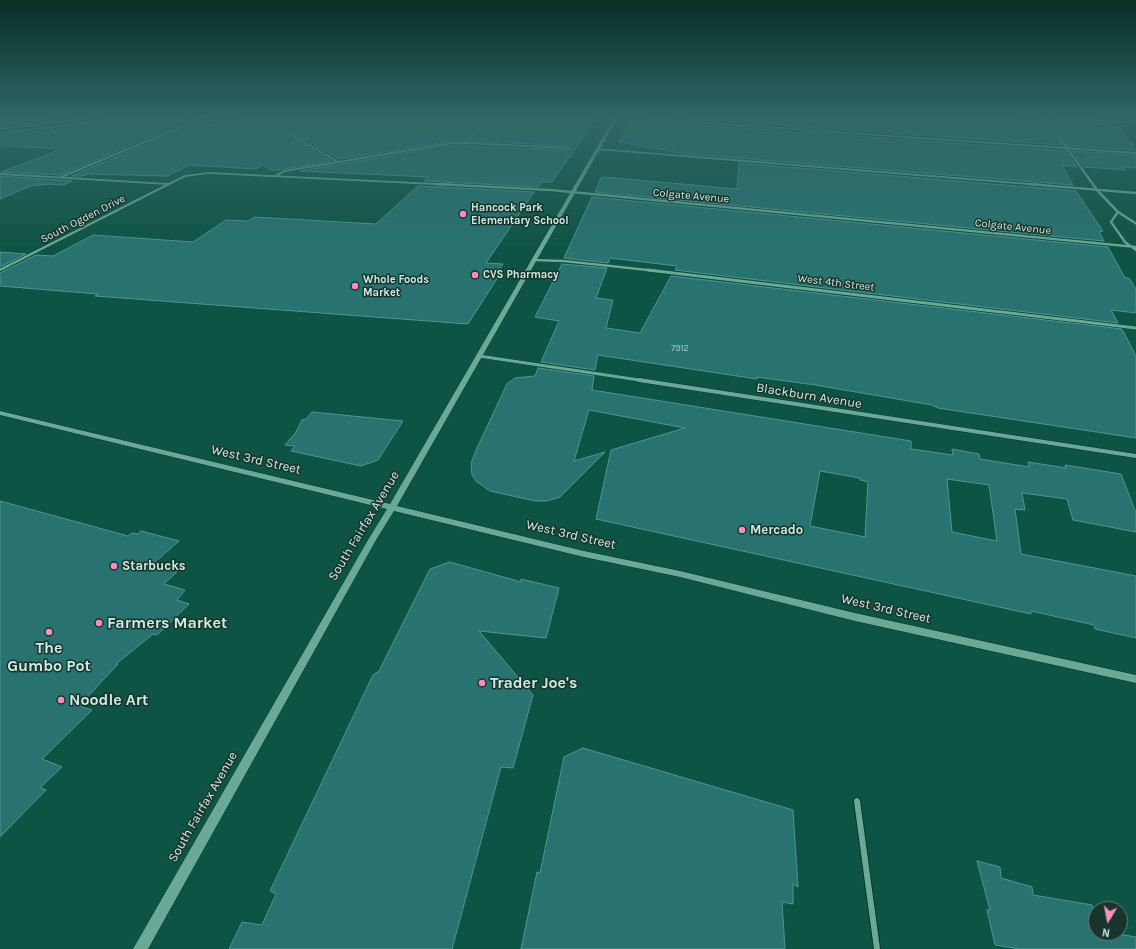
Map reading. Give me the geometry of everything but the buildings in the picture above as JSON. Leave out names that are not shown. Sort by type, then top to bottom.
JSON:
[{"type":"main road","name":"South Fairfax Avenue","points":[[140,949],[589,163]]},
{"type":"main road","name":"West 3rd Street","points":[[0,414],[855,617],[1136,679]]},
{"type":"street","points":[[60,177],[93,163]]},
{"type":"street","points":[[277,175],[285,171],[331,163]]},
{"type":"street","points":[[771,163],[1136,193]]},
{"type":"street","points":[[1079,163],[1097,190],[1118,212],[1136,224]]},
{"type":"street","name":"Colgate Avenue","points":[[195,174],[220,173],[277,175],[572,192],[1136,247]]},
{"type":"street","points":[[0,174],[169,184]]},
{"type":"street","name":"South Ogden Drive","points":[[0,270],[169,184],[195,174]]},
{"type":"street","points":[[1118,212],[1111,222],[1124,242],[1136,250]]},
{"type":"street","name":"West 4th Street","points":[[533,260],[564,261],[634,268],[1136,328]]},
{"type":"street","name":"Blackburn Avenue","points":[[479,356],[1136,456]]},
{"type":"street","points":[[857,801],[877,949]]},
{"type":"place","name":"Hancock Park Elementary School","points":[[463,214]]},
{"type":"place","name":"CVS Pharmacy","points":[[475,275]]},
{"type":"place","name":"Whole Foods Market","points":[[355,286]]},
{"type":"place","name":"Mercado","points":[[742,530]]},
{"type":"place","name":"Starbucks","points":[[114,566]]},
{"type":"place","name":"Farmers Market","points":[[99,623]]},
{"type":"place","name":"The Gumbo Pot","points":[[49,632]]},
{"type":"place","name":"Trader Joe's","points":[[482,683]]},
{"type":"place","name":"Noodle Art","points":[[61,700]]}]
